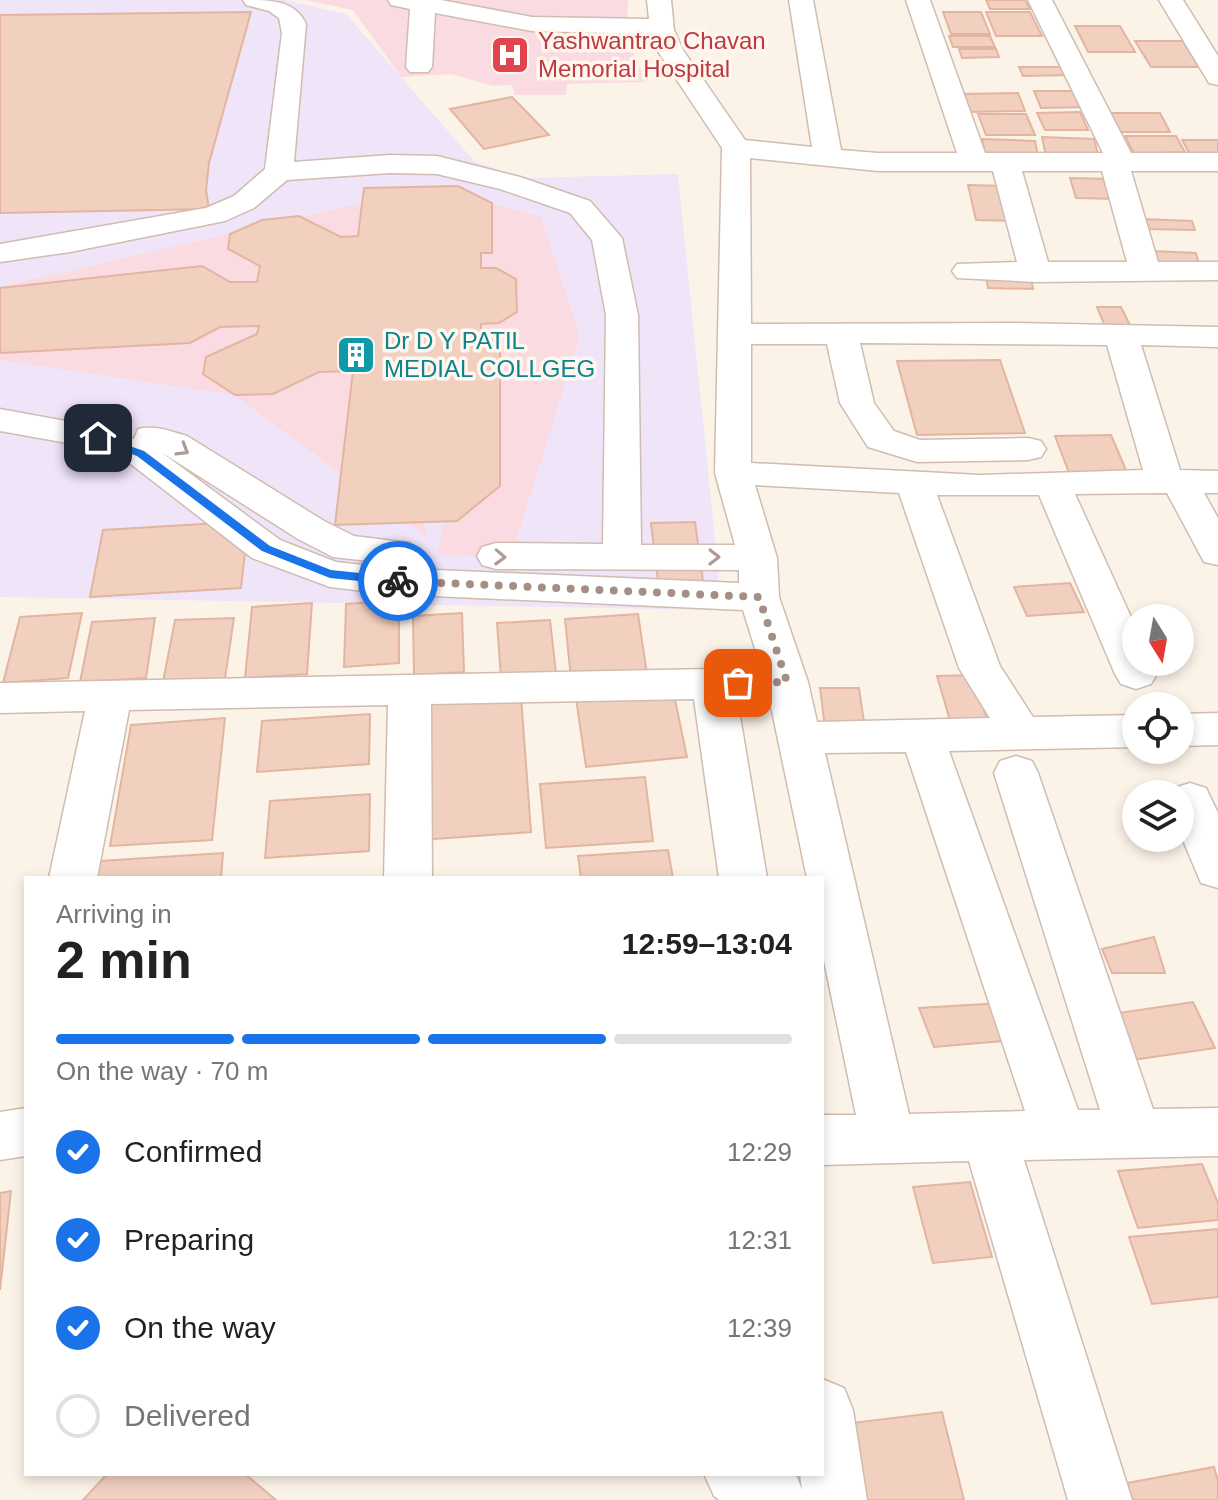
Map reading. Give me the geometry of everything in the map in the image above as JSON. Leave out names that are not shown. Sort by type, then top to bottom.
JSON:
[{"type":"street","points":[[255,0],[288,11],[294,18],[295,33],[279,172]]},
{"type":"street","points":[[659,0],[661,27],[670,50],[736,148],[733,473],[787,682],[888,1138]]},
{"type":"street","points":[[801,0],[828,158]]},
{"type":"street","points":[[918,0],[974,162]]},
{"type":"street","points":[[1040,0],[1117,162],[1145,270]]},
{"type":"street","points":[[1171,0],[1218,77]]},
{"type":"street","points":[[419,67],[415,1],[532,24],[661,27]]},
{"type":"street","points":[[736,148],[828,158],[974,162],[1218,162]]},
{"type":"street","points":[[1005,162],[1036,273]]},
{"type":"street","points":[[0,253],[159,228],[214,215],[244,202],[279,172],[390,164],[437,165],[510,183],[580,207],[607,238],[622,315],[622,557]]},
{"type":"street","points":[[968,271],[1218,271]]},
{"type":"street","points":[[734,334],[1218,337]]},
{"type":"street","points":[[841,334],[857,403],[881,439],[917,451],[1028,449]]},
{"type":"street","points":[[1121,335],[1172,482],[1218,553]]},
{"type":"street","points":[[0,403],[121,427],[174,444],[311,530],[347,548],[438,555],[622,557],[759,577]]},
{"type":"street","points":[[0,420],[98,438],[140,453],[266,549],[330,574],[390,581],[759,577]]},
{"type":"street","points":[[733,473],[980,486],[1218,482]]},
{"type":"street","points":[[1052,483],[1122,642]]},
{"type":"street","points":[[914,484],[980,668],[1018,753],[1135,1134]]},
{"type":"street","points":[[3,700],[787,682]]},
{"type":"street","points":[[713,683],[743,876]]},
{"type":"street","points":[[408,876],[410,690]]},
{"type":"street","points":[[73,876],[110,696]]},
{"type":"street","points":[[1194,730],[1218,729]]},
{"type":"street","points":[[800,738],[922,735],[1018,753],[1122,734]]},
{"type":"street","points":[[922,735],[1060,1135]]},
{"type":"street","points":[[1194,810],[1218,870]]},
{"type":"street","points":[[824,1140],[1218,1132]]},
{"type":"street","points":[[989,1136],[1100,1500]]},
{"type":"street","points":[[824,1424],[835,1500]]},
{"type":"street","points":[[739,1476],[774,1500]]},
{"type":"shaded area","points":[[0,0],[285,0],[346,14],[475,162],[525,178],[678,174],[722,610],[0,597]]},
{"type":"shaded area","name":"Yashwantrao Chavan Memorial Hospital","points":[[305,0],[628,0],[626,36],[646,82],[567,84],[566,95],[515,95],[512,85],[493,86],[451,74],[401,77],[353,10]]},
{"type":"shaded area","name":"Dr D Y PATIL MEDIAL COLLGEG","points":[[430,187],[541,217],[580,336],[511,557],[438,555],[484,289],[379,319],[427,538],[235,395],[0,360],[0,287]]},
{"type":"building","points":[[986,0],[1025,0],[1030,9],[990,9]]},
{"type":"building","points":[[251,12],[209,163],[206,190],[209,209],[0,213],[0,15]]},
{"type":"building","points":[[943,12],[981,12],[990,34],[951,34]]},
{"type":"building","points":[[986,12],[1030,12],[1042,36],[996,36]]},
{"type":"building","points":[[1075,26],[1120,26],[1135,52],[1088,52]]},
{"type":"building","points":[[949,36],[990,36],[995,47],[953,47]]},
{"type":"building","points":[[1135,41],[1183,41],[1199,67],[1151,67]]},
{"type":"building","points":[[959,49],[996,49],[999,57],[962,58]]},
{"type":"building","points":[[1019,67],[1065,67],[1071,75],[1023,76]]},
{"type":"building","points":[[1034,91],[1080,91],[1088,107],[1041,108]]},
{"type":"building","points":[[1018,93],[1025,111],[967,112],[961,94]]},
{"type":"building","points":[[512,97],[549,135],[484,149],[450,109]]},
{"type":"building","points":[[1080,112],[1088,130],[1045,130],[1037,113]]},
{"type":"building","points":[[1107,113],[1160,113],[1170,132],[1116,132]]},
{"type":"building","points":[[978,114],[1026,114],[1035,135],[986,135]]},
{"type":"building","points":[[1125,136],[1176,136],[1185,152],[1134,154]]},
{"type":"building","points":[[1042,137],[1094,139],[1099,158],[1046,156]]},
{"type":"building","points":[[982,139],[1035,141],[1038,156],[985,154]]},
{"type":"building","points":[[1182,140],[1218,140],[1218,156],[1191,156]]},
{"type":"building","points":[[1070,178],[1111,179],[1118,199],[1076,198]]},
{"type":"building","points":[[968,185],[1005,186],[1014,221],[976,220]]},
{"type":"building","name":"Dr D Y PATIL MEDIAL COLLGEG","points":[[458,186],[492,203],[492,253],[481,253],[481,268],[496,268],[516,279],[517,312],[499,323],[481,324],[481,340],[500,340],[500,486],[457,521],[335,525],[353,371],[319,372],[273,394],[235,395],[203,374],[206,357],[257,334],[259,326],[220,327],[190,343],[0,353],[0,288],[202,266],[230,282],[257,282],[260,266],[228,249],[230,234],[262,220],[299,216],[341,237],[358,236],[364,188]]},
{"type":"building","points":[[1141,219],[1192,221],[1195,230],[1145,229]]},
{"type":"building","points":[[1151,251],[1196,253],[1200,268],[1155,266]]},
{"type":"building","points":[[986,277],[1031,278],[1033,289],[988,288]]},
{"type":"building","points":[[1097,307],[1121,307],[1132,329],[1106,329]]},
{"type":"building","points":[[1000,360],[1025,433],[917,435],[897,361]]},
{"type":"building","points":[[1111,435],[1129,477],[1071,478],[1055,436]]},
{"type":"building","points":[[695,522],[705,596],[660,597],[651,523]]},
{"type":"building","points":[[219,523],[246,543],[241,588],[90,597],[103,530]]},
{"type":"building","points":[[1070,583],[1084,612],[1027,616],[1014,587]]},
{"type":"building","points":[[399,600],[399,663],[344,667],[346,604]]},
{"type":"building","points":[[312,603],[307,674],[245,678],[252,607]]},
{"type":"building","points":[[82,613],[68,678],[3,683],[20,617]]},
{"type":"building","points":[[462,613],[464,672],[414,675],[413,616]]},
{"type":"building","points":[[638,614],[647,674],[571,679],[565,619]]},
{"type":"building","points":[[155,618],[146,678],[80,682],[92,622]]},
{"type":"building","points":[[234,618],[224,685],[162,687],[175,620]]},
{"type":"building","points":[[550,620],[556,673],[501,677],[497,623]]},
{"type":"building","points":[[973,675],[988,723],[951,724],[937,676]]},
{"type":"building","points":[[820,688],[859,688],[865,729],[825,728]]},
{"type":"building","points":[[673,690],[687,757],[586,767],[576,698]]},
{"type":"building","points":[[521,696],[531,832],[421,840],[420,702]]},
{"type":"building","points":[[370,714],[369,764],[257,772],[262,721]]},
{"type":"building","points":[[225,718],[212,840],[110,846],[131,725]]},
{"type":"building","points":[[645,777],[653,841],[546,848],[540,784]]},
{"type":"building","points":[[370,794],[369,851],[265,858],[270,801]]},
{"type":"building","points":[[668,850],[673,876],[581,876],[578,856]]},
{"type":"building","points":[[223,853],[221,876],[97,876],[100,861]]},
{"type":"building","points":[[1154,937],[1165,973],[1112,973],[1102,949]]},
{"type":"building","points":[[1193,1002],[1215,1048],[1133,1060],[1112,1014]]},
{"type":"building","points":[[1002,1003],[1014,1040],[934,1047],[919,1008]]},
{"type":"building","points":[[1202,1164],[1218,1203],[1218,1220],[1138,1228],[1118,1171]]},
{"type":"building","points":[[970,1182],[992,1257],[933,1263],[913,1187]]},
{"type":"building","points":[[11,1191],[0,1290],[0,1193]]},
{"type":"building","points":[[1218,1229],[1218,1297],[1152,1304],[1129,1237]]},
{"type":"building","points":[[942,1412],[964,1500],[851,1500],[835,1425]]},
{"type":"building","points":[[1214,1467],[1218,1500],[1132,1500],[1127,1483]]},
{"type":"building","points":[[105,1476],[247,1476],[276,1500],[83,1500]]},
{"type":"way so far","points":[[398,581],[759,597],[787,682],[738,683]]},
{"type":"place","name":"Yashwantrao Chavan Memorial Hospital","points":[[510,55]]},
{"type":"place","name":"Dr D Y PATIL MEDIAL COLLGEG","points":[[356,355]]},
{"type":"route","points":[[98,438],[140,453],[266,549],[330,574],[398,581]]}]
